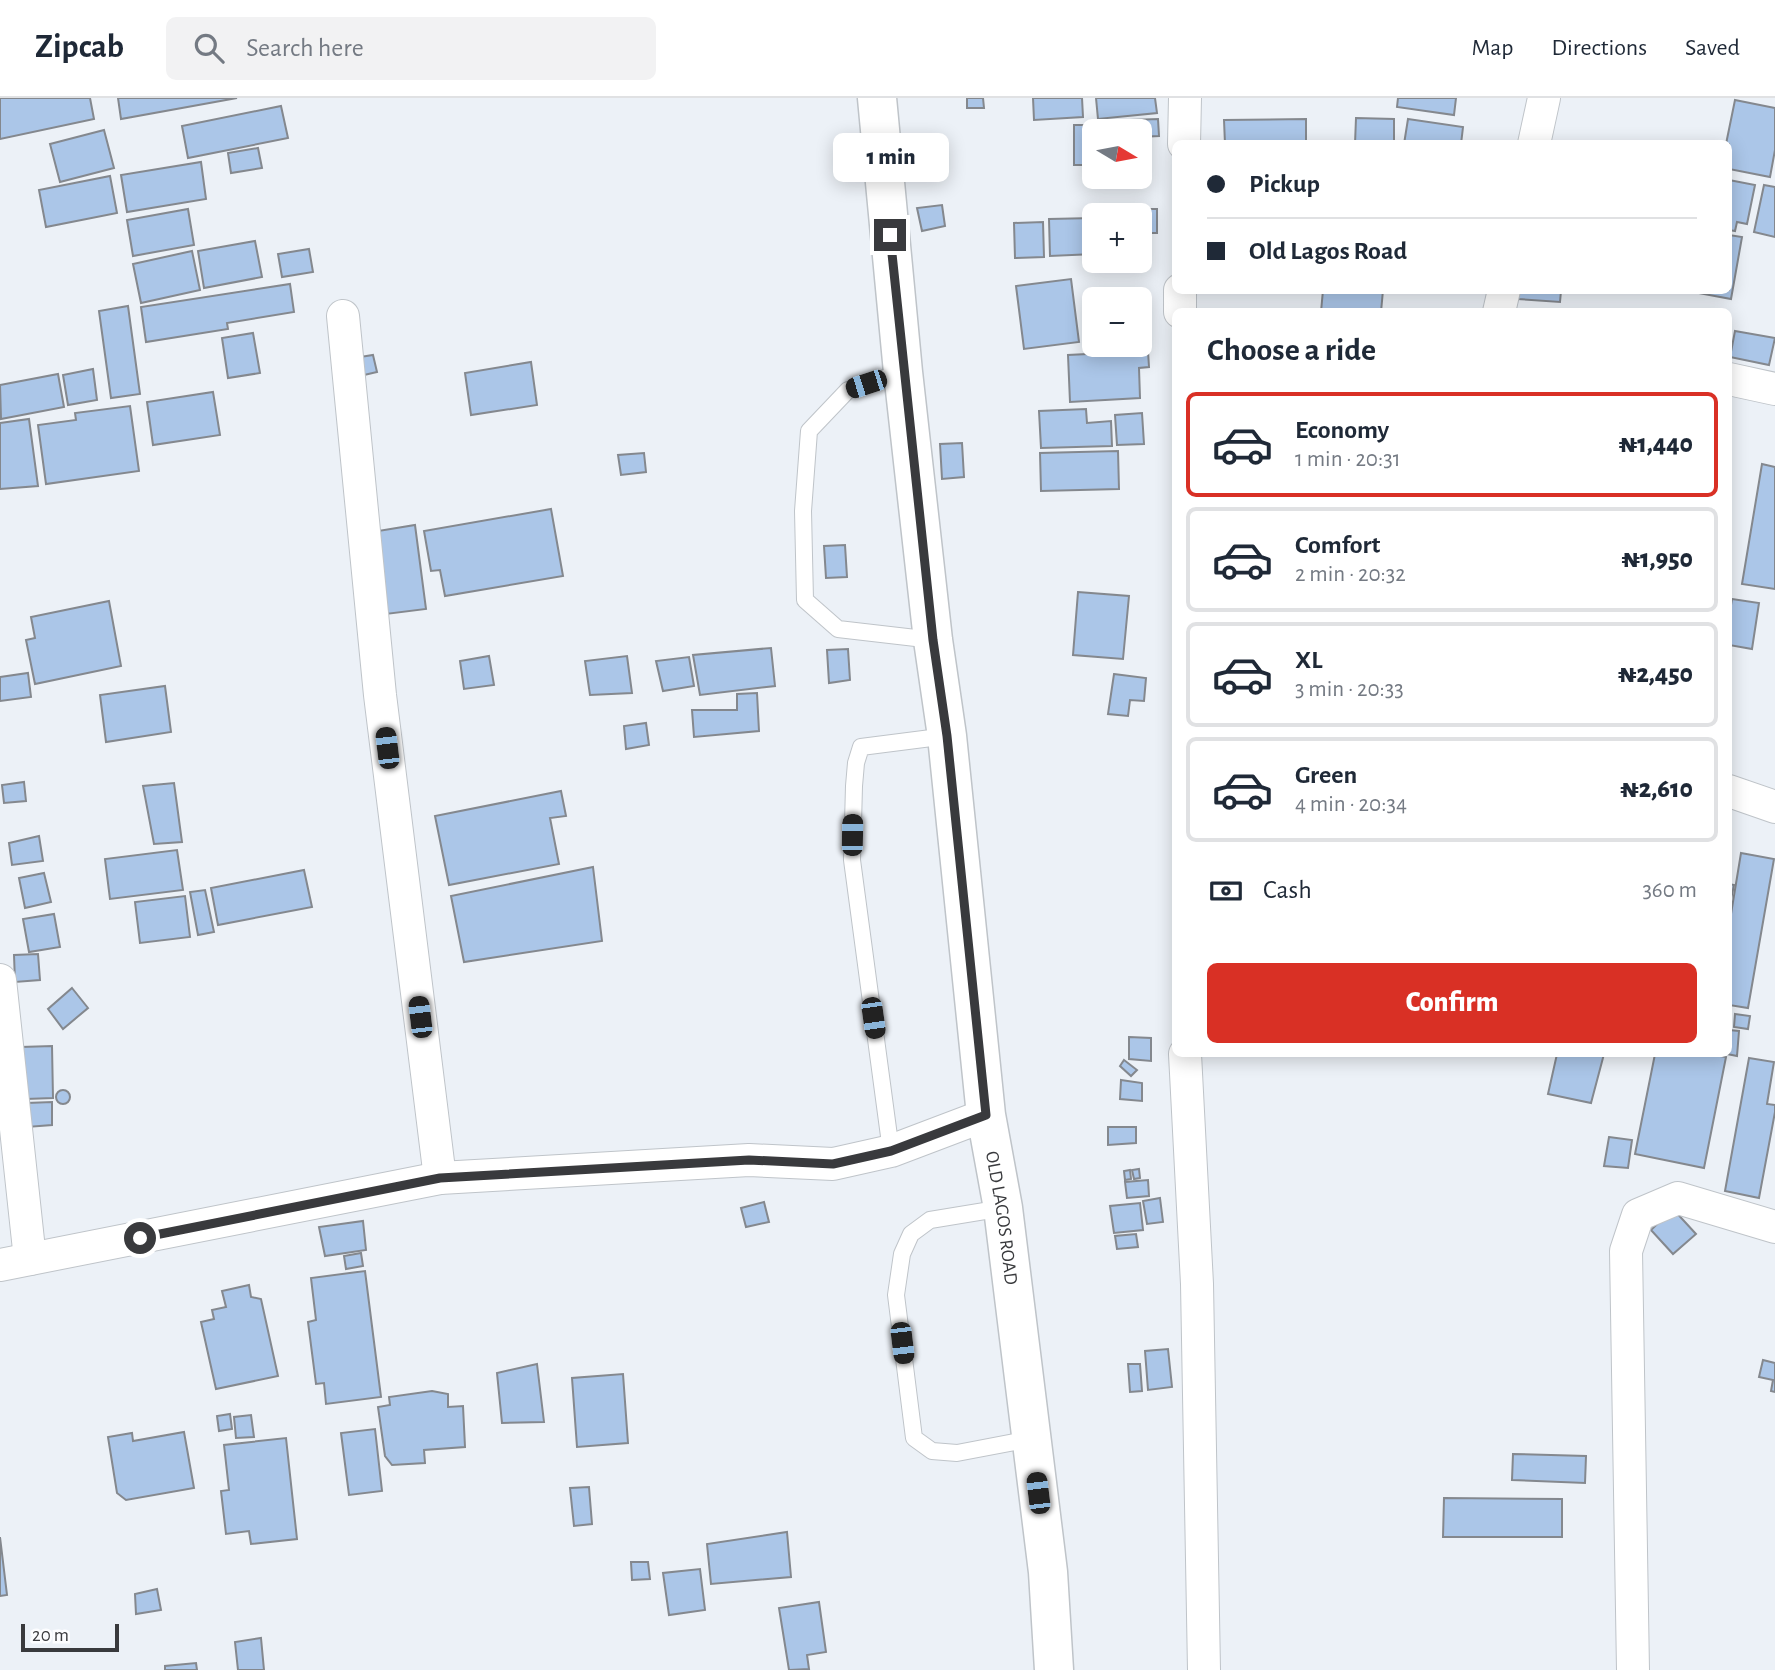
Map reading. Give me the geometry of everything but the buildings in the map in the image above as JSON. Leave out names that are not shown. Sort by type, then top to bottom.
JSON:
[{"type":"main road","name":"OLD LAGOS ROAD","points":[[877,98],[903,372],[933,640],[947,736],[986,1115],[1003,1208],[1048,1572],[1054,1670]]},
{"type":"street","points":[[1184,140],[1185,98]]},
{"type":"street","points":[[1535,140],[1544,98]]},
{"type":"street","points":[[343,316],[380,695],[440,1178]]},
{"type":"street","points":[[1732,380],[1775,389]]},
{"type":"street","points":[[1732,792],[1775,807]]},
{"type":"street","points":[[0,979],[15,1262],[440,1178],[749,1160],[833,1164],[891,1151],[986,1115]]},
{"type":"street","points":[[1185,1057],[1197,1284],[1203,1670]]},
{"type":"street","points":[[1633,1670],[1626,1251],[1637,1215],[1678,1198],[1775,1227]]},
{"type":"lane","points":[[903,372],[848,390],[809,430],[803,511],[805,600],[838,629],[933,640]]},
{"type":"lane","points":[[891,1151],[852,860],[856,763],[861,747],[947,736]]},
{"type":"lane","points":[[1003,1208],[930,1220],[911,1234],[902,1254],[896,1295],[914,1438],[932,1451],[957,1453],[1031,1439]]},
{"type":"route","points":[[140,1238],[440,1178],[749,1160],[833,1164],[891,1151],[986,1115],[947,736],[933,640],[890,235]]}]
